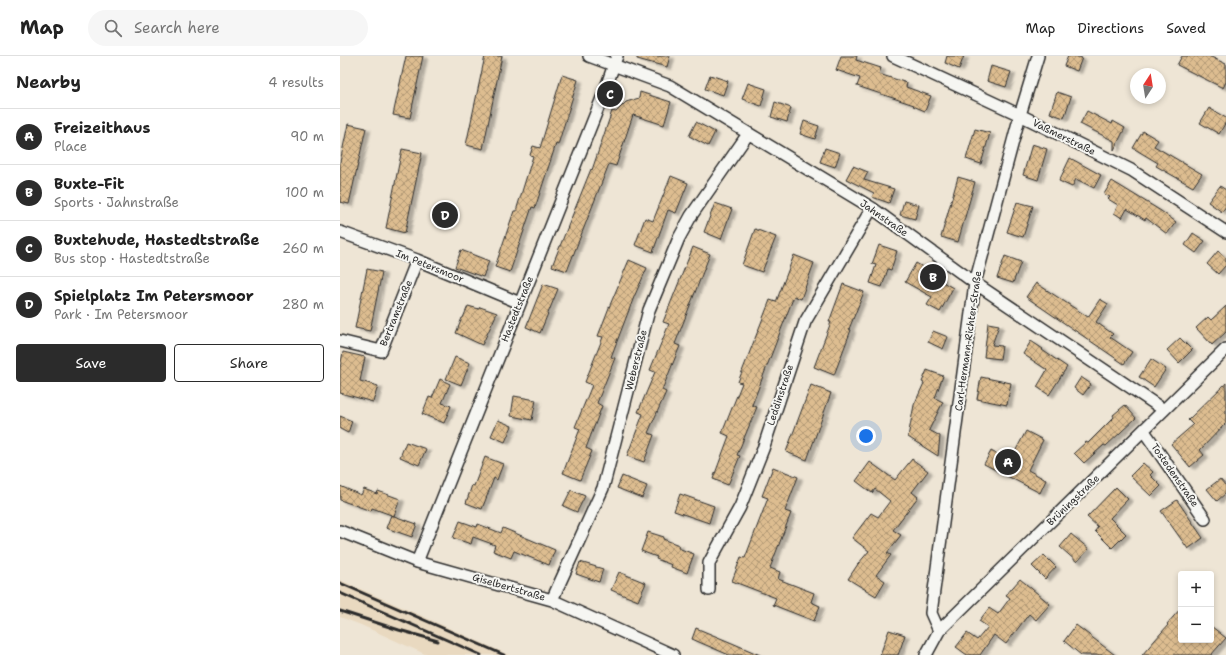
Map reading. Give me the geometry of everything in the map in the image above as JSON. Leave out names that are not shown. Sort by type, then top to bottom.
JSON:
[{"type":"street","name":"Jahnstraße","points":[[589,56],[615,61],[670,86],[872,208],[975,283],[1164,410]]},
{"type":"street","name":"Vaßmerstraße","points":[[893,56],[1020,115],[1131,170],[1226,232]]},
{"type":"street","name":"Carl-Hermann-Richter-Straße","points":[[939,631],[931,613],[975,283],[1020,115],[1038,56]]},
{"type":"street","name":"Hastedtstraße","points":[[417,562],[604,93],[615,61]]},
{"type":"street","name":"Weberstraße","points":[[552,600],[603,488],[649,310],[679,238],[691,216],[748,134]]},
{"type":"street","name":"Leddinstraße","points":[[709,590],[710,563],[740,507],[763,449],[805,322],[872,208]]},
{"type":"street","name":"Im Petersmoor","points":[[340,232],[417,260],[520,303]]},
{"type":"street","name":"Bertramstraße","points":[[340,341],[381,351],[417,260]]},
{"type":"street","name":"Brüningstraße","points":[[926,655],[939,631],[1226,349]]},
{"type":"street","name":"Tostedenstraße","points":[[1144,431],[1206,519]]},
{"type":"street","name":"Giselbertstraße","points":[[340,531],[417,562],[552,600],[673,655]]},
{"type":"shaded area","points":[[340,580],[509,655],[427,655],[340,617]]},
{"type":"building","points":[[406,56],[423,56],[410,118],[393,115]]},
{"type":"building","points":[[485,56],[502,56],[483,149],[466,145]]},
{"type":"building","points":[[637,56],[670,56],[667,67],[637,59]]},
{"type":"building","points":[[841,56],[857,56],[856,60],[881,68],[879,74],[907,83],[906,87],[931,96],[925,111],[913,106],[914,105],[857,86],[860,78],[836,70]]},
{"type":"building","points":[[947,56],[964,56],[959,69],[945,63]]},
{"type":"building","points":[[1068,56],[1082,58],[1077,71],[1064,66]]},
{"type":"building","points":[[1182,56],[1209,56],[1226,64],[1226,82],[1223,88],[1177,65]]},
{"type":"building","points":[[991,66],[1011,72],[1006,87],[987,81]]},
{"type":"building","points":[[562,75],[578,80],[558,145],[556,144],[535,208],[532,207],[510,272],[495,267],[514,211],[516,211],[533,156],[530,155],[533,146],[540,148]]},
{"type":"building","points":[[710,75],[728,81],[723,95],[705,89]]},
{"type":"building","points":[[748,83],[766,89],[761,106],[742,99]]},
{"type":"building","points":[[640,92],[671,102],[664,125],[633,115],[616,166],[609,164],[567,271],[552,266],[591,169],[592,170],[612,111],[616,112],[626,102],[639,98]]},
{"type":"building","points":[[1057,92],[1071,97],[1064,118],[1050,113]]},
{"type":"building","points":[[775,102],[791,108],[787,122],[771,117]]},
{"type":"building","points":[[1209,108],[1226,118],[1226,122],[1219,134],[1200,123]]},
{"type":"building","points":[[1087,111],[1112,124],[1113,121],[1125,128],[1114,150],[1114,141],[1080,124]]},
{"type":"building","points":[[804,121],[819,126],[815,139],[800,134]]},
{"type":"building","points":[[696,122],[715,132],[708,146],[689,136]]},
{"type":"building","points":[[348,124],[366,128],[349,204],[340,202],[340,162]]},
{"type":"building","points":[[975,129],[990,133],[981,164],[966,159]]},
{"type":"building","points":[[1143,131],[1158,140],[1154,146],[1202,174],[1193,187],[1156,166],[1158,163],[1133,148]]},
{"type":"building","points":[[1032,144],[1047,149],[1038,180],[1023,175]]},
{"type":"building","points":[[825,148],[840,153],[835,167],[820,162]]},
{"type":"building","points":[[402,149],[422,153],[405,233],[386,228]]},
{"type":"building","points":[[1070,158],[1101,175],[1094,188],[1076,179],[1072,187],[1059,181]]},
{"type":"building","points":[[853,166],[868,172],[864,180],[894,189],[889,203],[872,197],[874,193],[846,179]]},
{"type":"building","points":[[671,176],[688,183],[676,213],[668,210],[653,252],[635,245],[645,218],[653,221]]},
{"type":"building","points":[[958,177],[975,182],[958,242],[941,237]]},
{"type":"building","points":[[1112,181],[1176,222],[1167,234],[1146,218],[1145,220],[1127,209],[1122,218],[1114,213],[1118,205],[1108,199],[1110,197],[1104,194]]},
{"type":"building","points":[[1220,186],[1226,190],[1226,206],[1222,212],[1208,202]]},
{"type":"building","points":[[904,201],[919,205],[915,219],[900,215]]},
{"type":"building","points":[[1017,202],[1033,206],[1023,237],[1007,232]]},
{"type":"building","points":[[715,203],[732,209],[721,239],[704,232]]},
{"type":"building","points":[[755,229],[776,237],[762,272],[742,265]]},
{"type":"building","points":[[1193,233],[1205,241],[1196,253],[1185,245]]},
{"type":"building","points":[[879,245],[897,251],[891,270],[888,269],[882,287],[870,283],[876,265],[872,264]]},
{"type":"building","points":[[693,247],[710,254],[675,344],[680,346],[662,390],[666,392],[648,433],[654,435],[644,462],[627,456],[643,414],[638,412],[655,372],[650,370],[669,324],[663,322]]},
{"type":"building","points":[[461,250],[489,261],[483,277],[455,267]]},
{"type":"building","points":[[1218,251],[1226,258],[1226,265],[1218,274],[1207,264]]},
{"type":"building","points":[[794,255],[814,263],[801,299],[794,296],[752,405],[757,407],[737,455],[740,456],[728,485],[713,479],[729,436],[722,433],[742,383],[738,382],[770,300],[776,302]]},
{"type":"building","points":[[1005,256],[1021,262],[1013,283],[997,278]]},
{"type":"building","points":[[629,260],[647,268],[611,357],[615,358],[597,403],[602,406],[586,448],[592,451],[580,480],[563,473],[580,429],[575,427],[592,385],[585,382],[603,337],[598,336]]},
{"type":"building","points":[[916,263],[942,278],[941,281],[953,288],[940,312],[927,305],[932,297],[905,282]]},
{"type":"building","points":[[367,269],[382,272],[370,331],[355,328]]},
{"type":"building","points":[[1036,283],[1088,317],[1100,299],[1108,304],[1096,322],[1113,334],[1110,337],[1132,352],[1124,364],[1026,297]]},
{"type":"building","points":[[543,284],[558,289],[540,333],[526,327]]},
{"type":"building","points":[[843,284],[864,292],[849,329],[851,330],[834,375],[814,367],[831,322],[829,322]]},
{"type":"building","points":[[468,306],[479,309],[480,307],[497,313],[482,345],[456,333]]},
{"type":"building","points":[[1226,306],[1226,332],[1212,345],[1196,328],[1208,317],[1211,320]]},
{"type":"building","points":[[988,323],[999,325],[992,345],[1002,346],[1000,359],[984,357]]},
{"type":"building","points":[[933,331],[948,337],[943,349],[928,342]]},
{"type":"building","points":[[1180,338],[1192,350],[1179,363],[1167,350]]},
{"type":"building","points":[[1031,341],[1067,367],[1049,395],[1037,387],[1047,370],[1023,354]]},
{"type":"building","points":[[343,352],[365,357],[360,381],[378,386],[373,402],[340,393],[340,368]]},
{"type":"building","points":[[455,357],[470,363],[461,385],[446,379]]},
{"type":"building","points":[[1151,359],[1166,369],[1154,387],[1139,377]]},
{"type":"building","points":[[927,370],[943,376],[935,398],[943,402],[929,430],[940,436],[938,456],[908,437],[914,405],[924,383],[922,382]]},
{"type":"building","points":[[981,377],[1011,383],[1007,405],[977,399]]},
{"type":"building","points":[[1081,377],[1091,384],[1083,395],[1074,388]]},
{"type":"building","points":[[440,379],[450,384],[442,403],[451,406],[444,423],[422,414],[429,397],[432,398]]},
{"type":"building","points":[[1226,383],[1226,423],[1200,450],[1204,455],[1190,467],[1171,444],[1193,425],[1188,420]]},
{"type":"building","points":[[811,385],[831,393],[807,460],[786,452]]},
{"type":"building","points":[[514,396],[536,400],[532,420],[511,416]]},
{"type":"building","points":[[1125,405],[1136,418],[1106,446],[1104,445],[1084,463],[1074,453],[1086,442],[1088,443],[1114,417],[1113,415]]},
{"type":"building","points":[[340,416],[352,421],[348,433],[340,429]]},
{"type":"building","points":[[498,420],[512,426],[505,442],[491,436]]},
{"type":"building","points":[[1026,431],[1043,440],[1028,470],[1046,480],[1040,493],[984,464],[991,451],[1010,461]]},
{"type":"building","points":[[406,442],[426,449],[419,465],[400,457]]},
{"type":"building","points":[[485,457],[503,464],[497,480],[494,478],[482,509],[466,503],[472,485],[474,486]]},
{"type":"building","points":[[912,459],[928,471],[912,492],[918,497],[893,530],[901,535],[887,553],[891,555],[876,575],[885,581],[876,596],[848,579],[869,551],[852,538],[871,513],[878,517],[890,501],[875,489],[872,493],[856,481],[870,462],[895,480]]},
{"type":"building","points":[[1143,463],[1153,472],[1150,475],[1161,486],[1151,496],[1130,476]]},
{"type":"building","points":[[773,467],[798,477],[785,511],[791,513],[770,568],[780,572],[778,579],[814,593],[811,602],[820,606],[814,621],[773,605],[776,598],[732,581],[741,557],[745,558],[768,498],[762,496]]},
{"type":"building","points":[[622,476],[647,486],[642,498],[617,488]]},
{"type":"building","points":[[1220,479],[1226,486],[1226,493],[1217,501],[1207,489]]},
{"type":"building","points":[[340,486],[361,495],[364,489],[377,494],[378,491],[400,499],[394,516],[372,508],[371,511],[340,500]]},
{"type":"building","points":[[1116,487],[1128,499],[1110,518],[1126,534],[1112,548],[1095,531],[1098,527],[1087,517]]},
{"type":"building","points":[[571,490],[585,496],[577,512],[563,506]]},
{"type":"building","points":[[680,494],[714,506],[709,523],[674,511]]},
{"type":"building","points":[[1177,500],[1203,538],[1188,549],[1161,511]]},
{"type":"building","points":[[391,515],[417,524],[412,537],[386,528]]},
{"type":"building","points":[[460,521],[477,527],[478,524],[501,533],[503,528],[555,550],[549,565],[514,551],[511,558],[493,551],[495,545],[473,537],[471,544],[453,538]]},
{"type":"building","points":[[648,532],[664,537],[663,539],[679,545],[678,548],[694,554],[687,573],[656,559],[657,557],[641,551]]},
{"type":"building","points":[[1071,534],[1089,549],[1077,562],[1060,547]]},
{"type":"building","points":[[1044,555],[1056,567],[1045,579],[1032,566]]},
{"type":"building","points":[[580,562],[603,569],[599,582],[576,574]]},
{"type":"building","points":[[619,572],[646,583],[638,601],[611,590]]},
{"type":"building","points":[[1020,579],[1050,604],[1036,620],[1029,614],[1006,644],[994,635],[980,655],[967,655],[956,647],[967,633],[977,640],[988,627],[979,621],[989,608],[998,614],[1010,598],[1006,595]]},
{"type":"building","points":[[1178,611],[1178,643],[1214,643],[1214,628],[1226,638],[1211,655],[1142,655],[1168,625],[1167,624]]},
{"type":"building","points":[[1076,625],[1115,655],[1081,655],[1064,641]]},
{"type":"building","points":[[696,628],[760,655],[729,655],[692,639]]},
{"type":"building","points":[[889,630],[905,635],[901,647],[898,655],[880,655]]},
{"type":"railway","points":[[340,583],[504,655]]},
{"type":"railway","points":[[340,593],[481,655]]},
{"type":"railway","points":[[340,611],[438,641]]},
{"type":"place","name":"Buxtehude, Hastedtstraße","points":[[610,94]]},
{"type":"place","name":"Spielplatz Im Petersmoor","points":[[445,215]]},
{"type":"place","name":"Buxte-Fit","points":[[933,277]]},
{"type":"place","name":"Freizeithaus","points":[[1008,462]]}]
